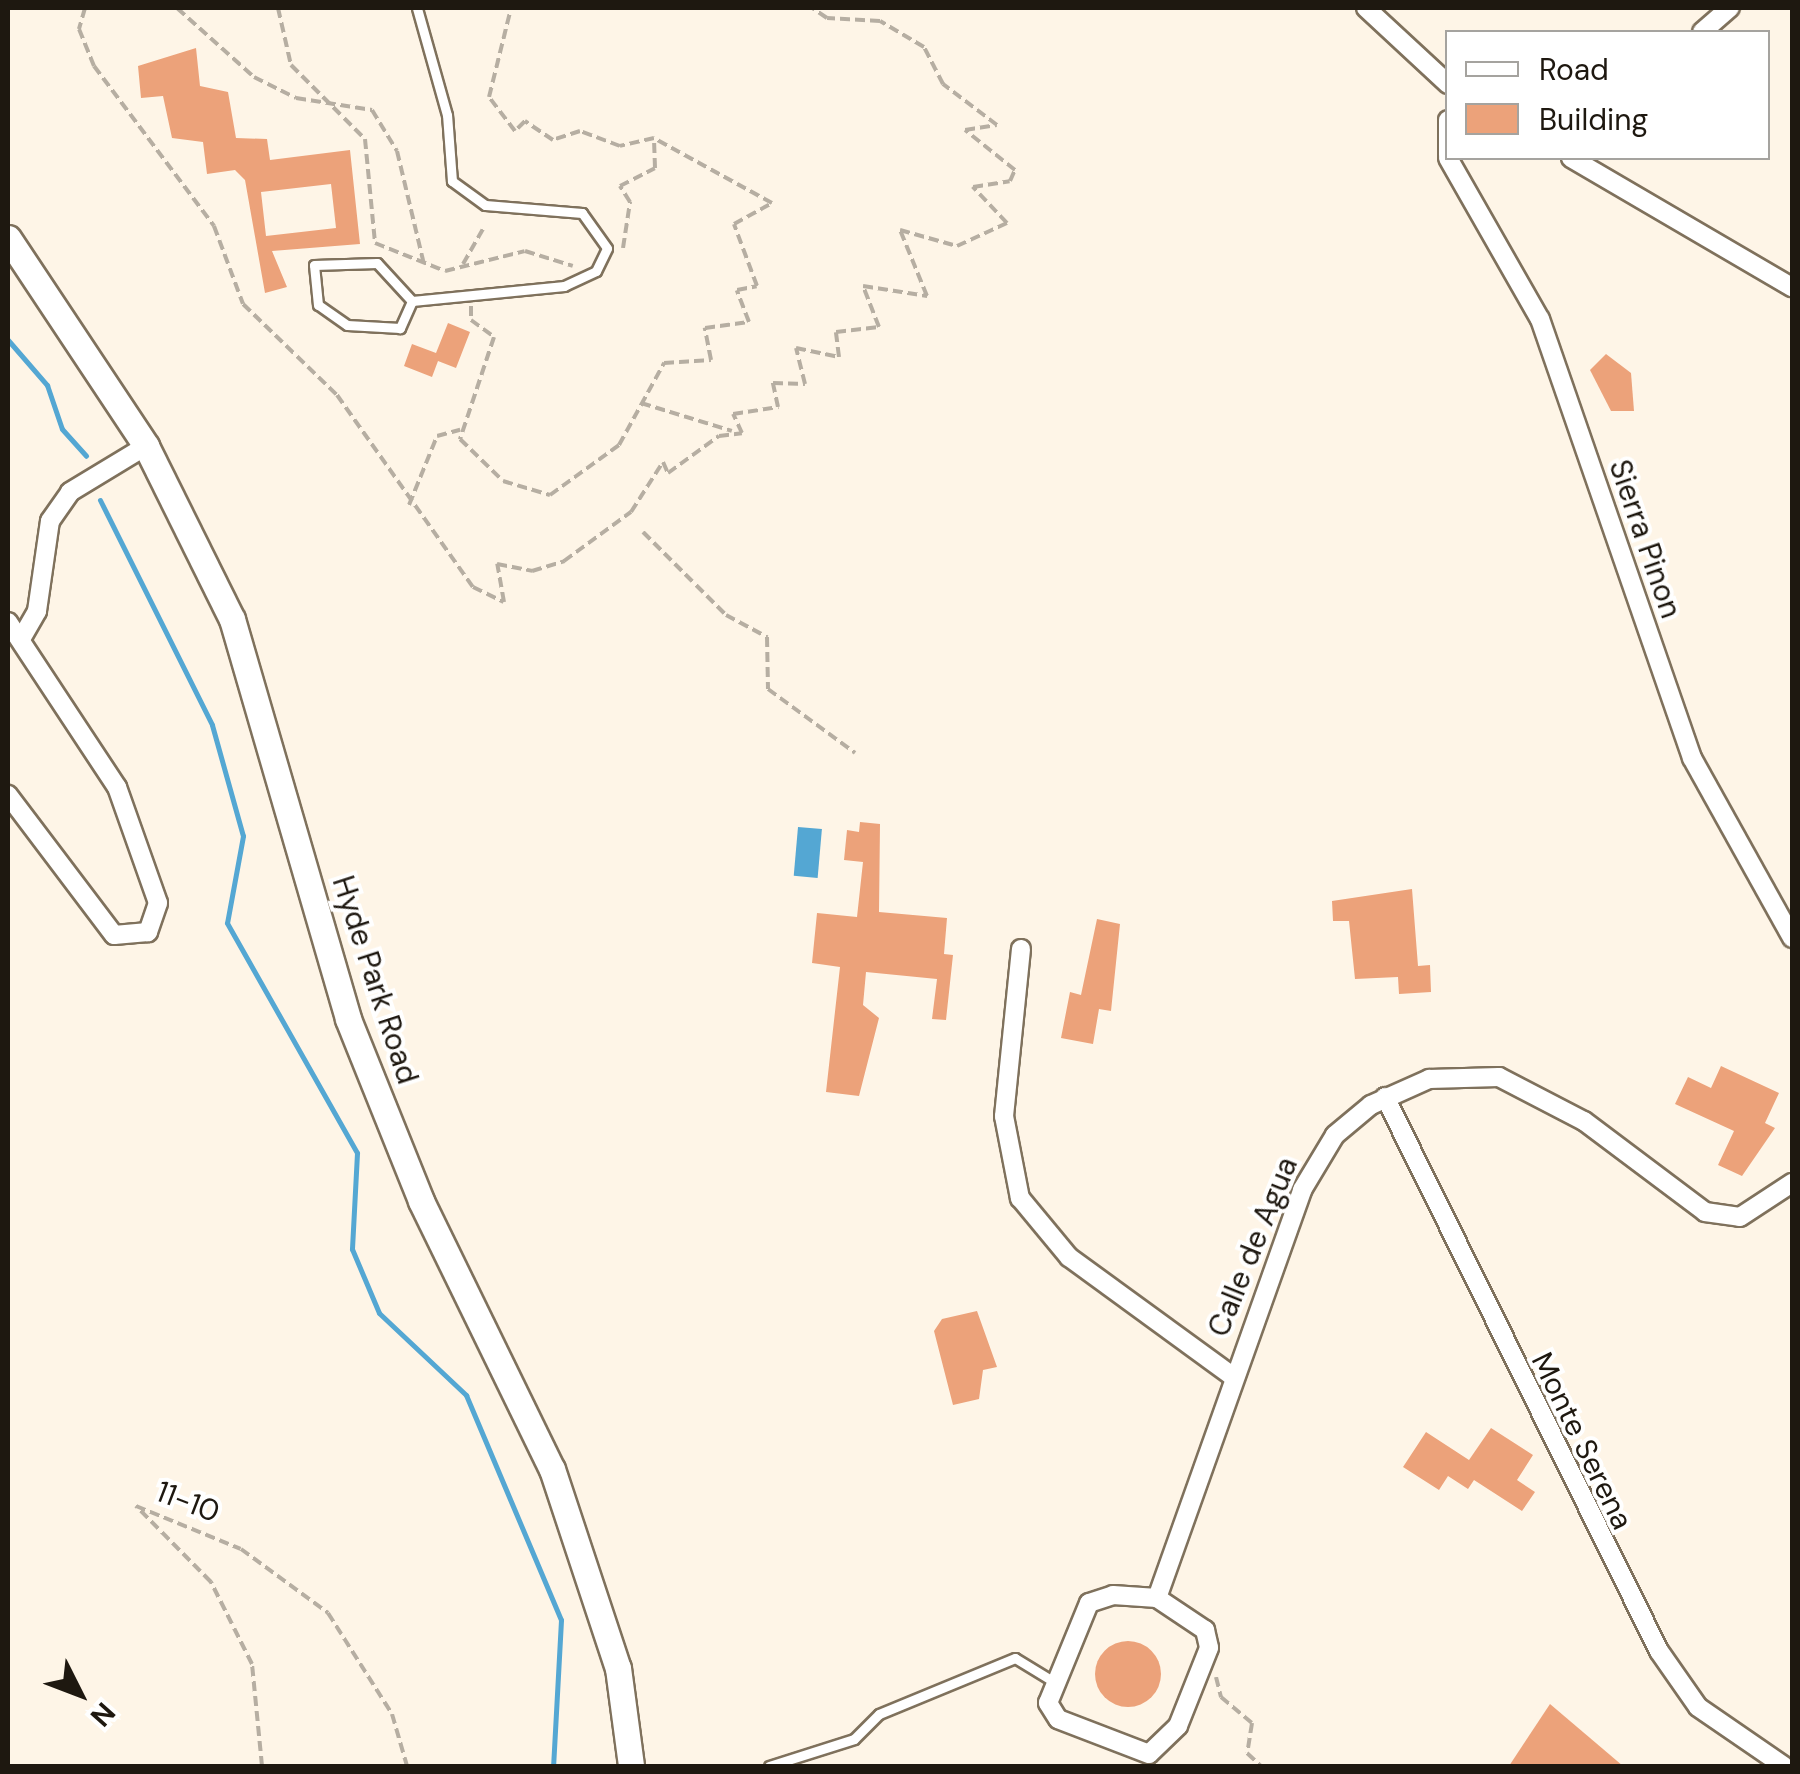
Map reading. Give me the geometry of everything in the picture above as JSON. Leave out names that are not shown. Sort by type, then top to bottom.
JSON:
[{"type":"main road","name":"Hyde Park Road","points":[[8,238],[146,446],[249,664],[363,1062],[552,1469],[618,1668],[632,1766]]},
{"type":"street","points":[[1366,8],[1445,81]]},
{"type":"street","points":[[1704,30],[1730,8]]},
{"type":"street","name":"Sierra Pinon","points":[[1450,160],[1540,320],[1692,758],[1792,938]]},
{"type":"street","points":[[1599,165],[1792,287]]},
{"type":"street","points":[[21,639],[37,611],[50,522],[70,492],[146,446]]},
{"type":"street","points":[[8,622],[117,787],[158,903],[148,932],[114,936],[8,795]]},
{"type":"street","points":[[1021,949],[1004,1116],[1020,1198],[1069,1257],[1231,1375]]},
{"type":"street","name":"Calle de Agua","points":[[1157,1598],[1231,1375],[1317,1160],[1385,1097],[1443,1076],[1499,1077],[1584,1122],[1705,1212],[1740,1217],[1792,1183]]},
{"type":"street","name":"Monte Serena","points":[[1385,1097],[1658,1651],[1698,1706],[1784,1766]]},
{"type":"street","points":[[1157,1598],[1206,1630],[1209,1648],[1178,1726],[1149,1754],[1058,1718],[1048,1703],[1090,1603],[1157,1598]]},
{"type":"lane","points":[[412,301],[564,286],[606,256],[601,228],[582,214],[485,205],[452,181],[447,115],[417,8]]},
{"type":"lane","points":[[377,263],[412,301],[400,328],[347,325],[318,305],[314,265],[377,263]]},
{"type":"lane","points":[[769,1766],[854,1739],[879,1714],[1015,1658],[1056,1683]]},
{"type":"path","points":[[85,8],[79,28],[94,66],[214,226],[237,295],[338,395],[408,506],[473,587],[504,602],[497,564],[532,571],[564,561],[631,512],[663,462],[668,473],[732,431]]},
{"type":"path","points":[[178,8],[254,77],[326,102],[372,110],[382,122],[424,264]]},
{"type":"path","points":[[278,8],[290,65],[365,138],[375,243],[424,264],[462,266],[524,251],[585,270],[606,256]]},
{"type":"path","points":[[460,430],[488,472],[550,495],[619,445],[641,402],[670,359],[711,360],[705,328],[749,322],[737,290],[757,286],[734,224],[772,204],[654,138],[620,146],[580,132],[554,140],[526,121],[515,131],[489,97],[511,8]]},
{"type":"path","points":[[641,402],[732,431],[744,430],[733,418],[739,410],[778,407],[773,384],[808,382],[796,348],[839,357],[836,332],[879,327],[863,286],[927,296],[900,230],[957,246],[1008,220],[973,187],[1010,181],[1014,170],[965,130],[997,125],[943,84],[924,47],[880,21],[827,18],[812,8]]},
{"type":"path","points":[[623,248],[630,202],[620,186],[655,168],[654,138]]},
{"type":"path","points":[[462,266],[483,229]]},
{"type":"path","points":[[460,430],[494,337],[471,320]]},
{"type":"path","points":[[408,506],[437,436],[460,430]]},
{"type":"path","points":[[643,532],[726,615],[767,637],[768,689],[855,753]]},
{"type":"path","name":"11-10","points":[[262,1766],[252,1664],[211,1582],[136,1506],[241,1549],[328,1613],[392,1714],[407,1766]]},
{"type":"path","points":[[1209,1648],[1221,1697],[1252,1723],[1246,1753],[1261,1766]]},
{"type":"water","points":[[798,827],[822,829],[818,878],[794,876]]},
{"type":"building","points":[[196,48],[200,86],[228,92],[236,138],[267,139],[270,160],[350,150],[360,244],[272,251],[287,287],[265,293],[245,180],[235,170],[207,174],[203,142],[172,138],[163,96],[141,98],[138,66]],"holes":[[[331,184],[336,228],[266,236],[261,192]]]},
{"type":"building","points":[[448,323],[470,332],[456,368],[438,361],[432,377],[404,366],[412,344],[436,353]]},
{"type":"building","points":[[1606,354],[1631,373],[1634,411],[1611,411],[1590,370]]},
{"type":"building","points":[[860,822],[880,824],[879,912],[947,918],[944,954],[953,955],[946,1020],[932,1019],[937,979],[866,972],[863,1005],[879,1018],[859,1096],[826,1092],[840,967],[812,963],[817,913],[857,917],[863,862],[844,860],[847,830],[859,832]]},
{"type":"building","points":[[1412,889],[1418,966],[1430,965],[1431,992],[1399,994],[1398,977],[1355,979],[1349,921],[1333,921],[1332,901]]},
{"type":"building","points":[[1097,919],[1120,924],[1111,1011],[1099,1009],[1093,1044],[1061,1038],[1070,992],[1081,995]]},
{"type":"building","points":[[1721,1066],[1779,1093],[1765,1123],[1775,1128],[1742,1176],[1718,1165],[1734,1131],[1675,1104],[1688,1077],[1711,1088]]},
{"type":"building","points":[[977,1311],[997,1367],[983,1370],[979,1399],[953,1405],[934,1331],[942,1319]]},
{"type":"building","points":[[1491,1428],[1533,1455],[1517,1480],[1535,1492],[1522,1511],[1474,1480],[1468,1489],[1448,1476],[1439,1490],[1403,1467],[1426,1432],[1469,1460]]},
{"type":"building","points":[[1128,1641],[1141,1643],[1151,1651],[1159,1661],[1159,1687],[1151,1697],[1141,1705],[1128,1707],[1115,1705],[1105,1697],[1097,1687],[1095,1674],[1097,1661],[1105,1651],[1115,1643]]},
{"type":"building","points":[[1550,1704],[1623,1766],[1509,1766]]},
{"type":"waterway","points":[[8,340],[47,385],[62,429],[86,456]]},
{"type":"waterway","points":[[100,500],[212,725],[243,836],[227,923],[357,1153],[352,1249],[379,1313],[466,1395],[561,1620],[553,1766]]}]
